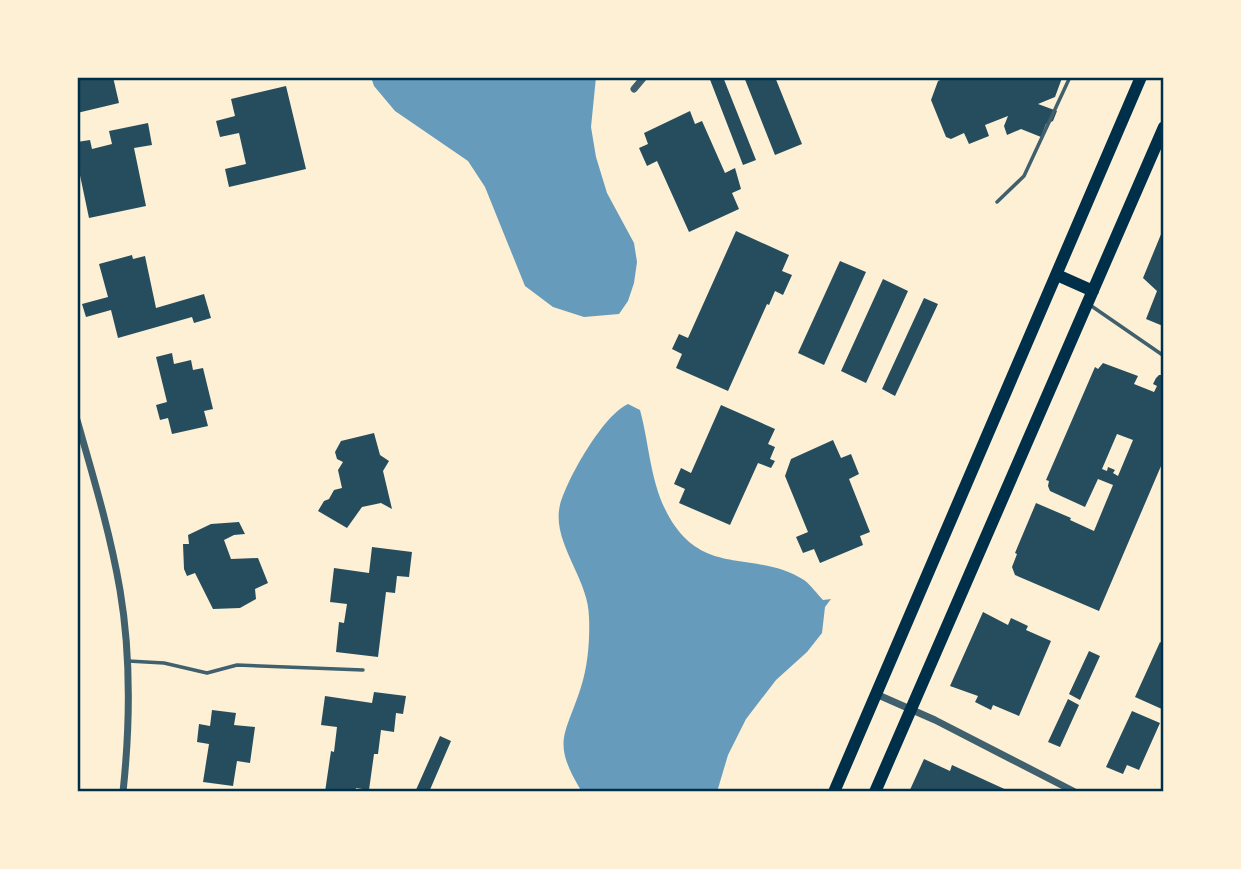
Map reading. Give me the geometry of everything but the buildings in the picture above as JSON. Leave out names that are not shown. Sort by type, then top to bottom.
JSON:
[{"type":"main road","points":[[834,792],[1141,77]]},
{"type":"main road","points":[[875,792],[1164,127]]},
{"type":"main road","points":[[1057,275],[1093,290]]},
{"type":"street","points":[[634,89],[644,77]]},
{"type":"street","points":[[77,420],[101,504],[120,589],[126,661],[126,763],[123,792]]},
{"type":"street","points":[[876,694],[1075,792]]},
{"type":"lane","points":[[997,202],[1024,176],[1070,77]]},
{"type":"lane","points":[[1088,303],[1164,356]]},
{"type":"lane","points":[[126,661],[164,663],[207,673],[237,665],[363,670]]},
{"type":"water","points":[[371,77],[596,77],[591,127],[596,157],[607,193],[634,243],[637,262],[628,301],[619,314],[584,317],[553,307],[525,286],[485,187],[468,161],[395,111],[374,86]]},
{"type":"water","points":[[628,404],[640,410],[656,485],[665,509],[679,531],[695,546],[711,555],[785,571],[804,580],[823,600],[831,599],[825,607],[822,633],[807,652],[776,680],[746,719],[728,755],[717,792],[582,792],[572,775],[564,750],[566,729],[585,670],[589,625],[583,589],[561,533],[560,505],[570,480],[597,434],[618,410]]}]
